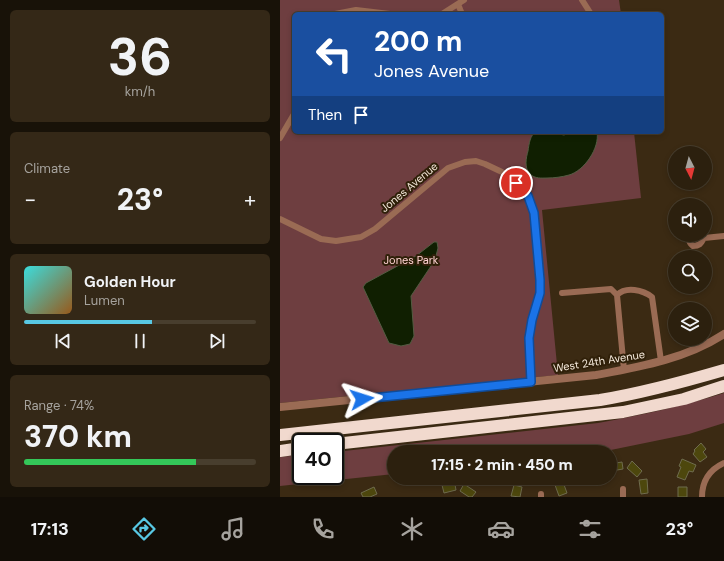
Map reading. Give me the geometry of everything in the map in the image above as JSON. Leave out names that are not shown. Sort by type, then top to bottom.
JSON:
[{"type":"highway","points":[[280,435],[600,400],[630,395],[724,370]]},
{"type":"highway","points":[[344,443],[623,412],[684,399],[724,386]]},
{"type":"highway","points":[[280,451],[292,449]]},
{"type":"street","points":[[445,12],[464,0]]},
{"type":"street","points":[[582,0],[590,12]]},
{"type":"street","points":[[458,4],[461,12]]},
{"type":"street","points":[[346,12],[356,10],[373,12]]},
{"type":"street","points":[[280,138],[292,117]]},
{"type":"street","name":"Jones Avenue","points":[[280,219],[321,239],[336,241],[361,237],[375,228],[448,168],[465,162],[476,161],[502,172],[516,183],[528,196],[534,213],[540,293],[532,320],[529,338],[531,382]]},
{"type":"street","points":[[712,237],[724,236]]},
{"type":"street","points":[[690,242],[693,246],[698,246],[700,242]]},
{"type":"street","points":[[562,293],[611,289],[617,295],[624,370]]},
{"type":"street","points":[[617,295],[619,292],[639,290],[646,292],[652,297],[661,361]]},
{"type":"street","name":"West 24th Avenue","points":[[280,407],[596,375],[646,366],[704,346],[724,334]]},
{"type":"street","points":[[702,497],[705,484],[712,470],[724,463]]},
{"type":"street","points":[[622,489],[623,497]]},
{"type":"green space","name":"Jones Park","points":[[280,0],[619,0],[621,12],[292,12],[292,134],[634,134],[641,198],[542,210],[558,375],[280,403]]},
{"type":"green space","points":[[724,393],[724,423],[689,434],[617,449],[617,445],[398,445],[598,423],[693,402]]},
{"type":"green space","points":[[387,446],[387,475],[344,479],[344,451]]},
{"type":"green space","points":[[292,456],[292,485],[280,486],[280,457]]},
{"type":"shaded area","points":[[597,134],[597,138],[596,145],[590,158],[575,173],[558,177],[538,178],[534,177],[528,172],[526,163],[532,135]]},
{"type":"shaded area","points":[[434,242],[437,242],[438,248],[435,260],[411,296],[414,336],[410,344],[401,346],[389,343],[363,287],[366,283],[416,256]]},
{"type":"building","points":[[701,443],[706,449],[703,452],[707,457],[700,462],[693,454],[695,451],[694,450]]},
{"type":"building","points":[[682,459],[696,465],[693,472],[689,471],[685,480],[677,477]]},
{"type":"building","points":[[632,461],[642,471],[637,477],[627,468]]},
{"type":"building","points":[[622,462],[623,469],[617,470],[617,463]]},
{"type":"building","points":[[647,479],[648,493],[641,494],[639,480]]},
{"type":"building","points":[[442,485],[455,485],[456,490],[444,493]]},
{"type":"building","points":[[463,485],[466,485],[476,492],[472,497],[469,497],[460,491]]},
{"type":"building","points":[[514,485],[522,487],[520,497],[511,496]]},
{"type":"building","points":[[555,485],[564,485],[567,493],[559,496]]},
{"type":"building","points":[[374,487],[377,494],[370,497],[363,497],[361,493]]},
{"type":"building","points":[[678,487],[687,487],[687,497],[678,497]]},
{"type":"route","points":[[362,399],[531,382],[529,338],[532,320],[540,293],[540,280],[534,213],[528,196],[516,183]]}]
